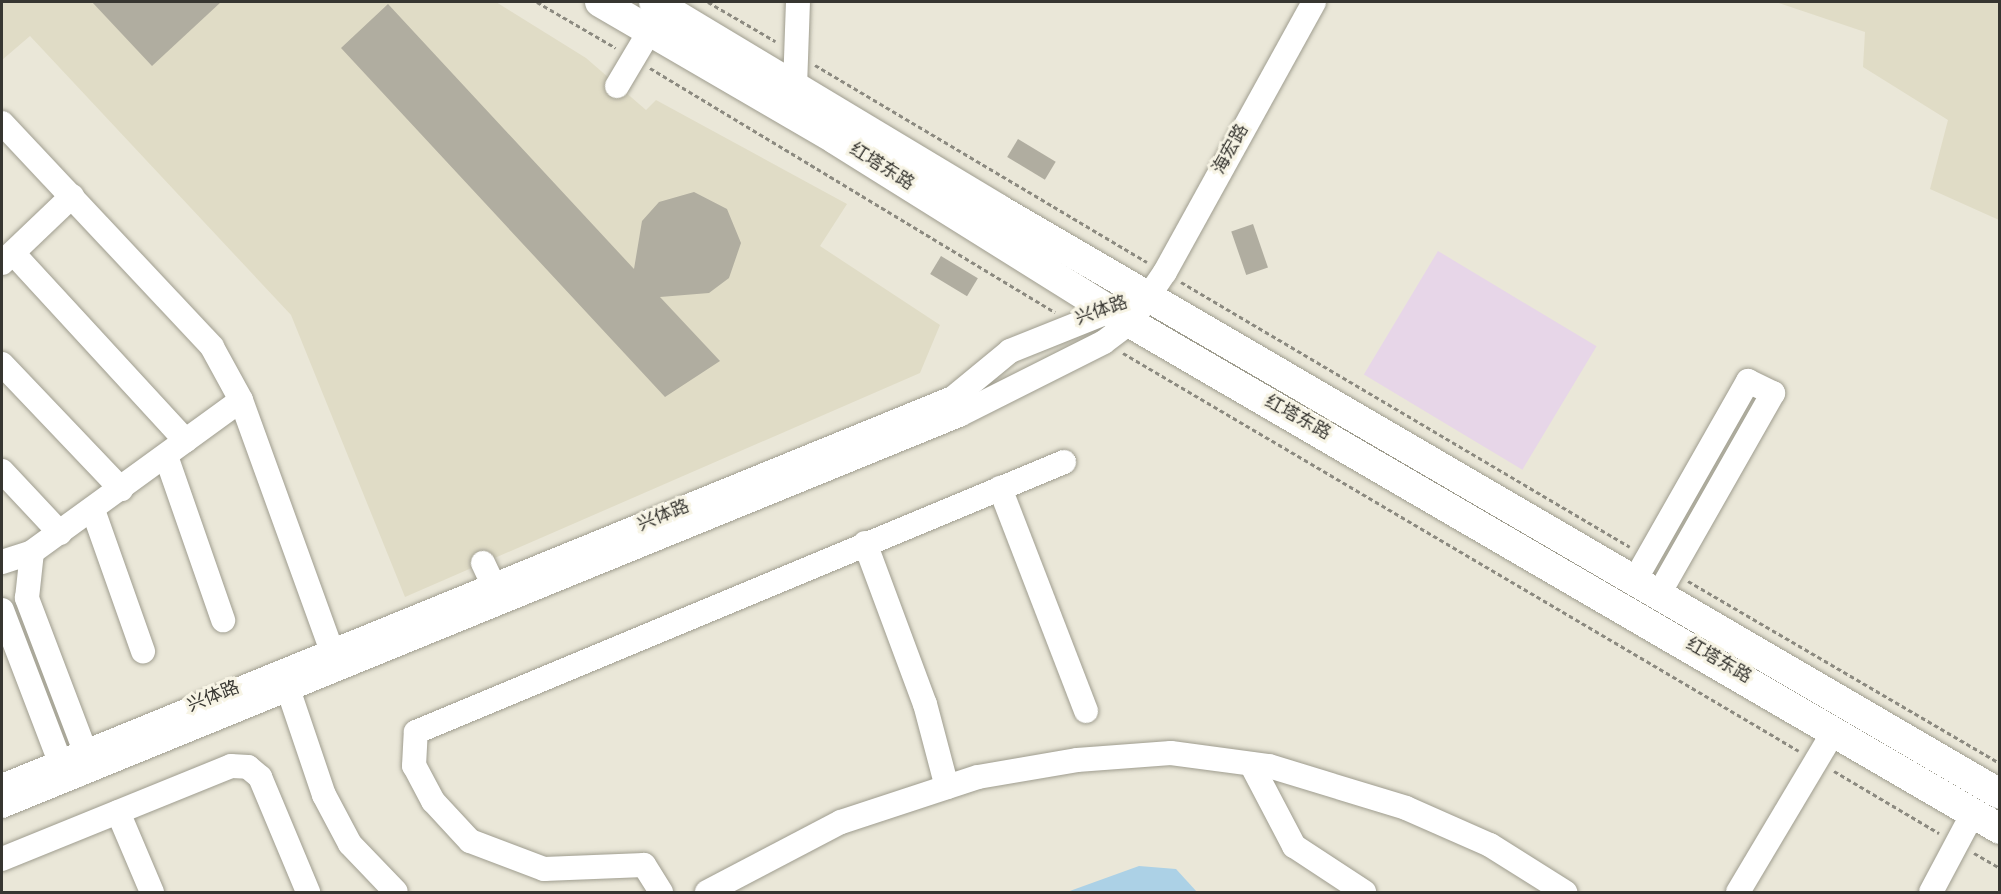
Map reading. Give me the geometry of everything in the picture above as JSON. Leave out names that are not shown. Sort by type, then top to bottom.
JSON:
[{"type":"main road","name":"红塔东路","points":[[600,2],[835,139],[1120,316],[2000,829]]},
{"type":"main road","name":"红塔东路","points":[[654,2],[1147,296],[1653,576],[2000,794]]},
{"type":"street","points":[[795,87],[798,55],[798,2]]},
{"type":"street","name":"海宏路","points":[[1147,296],[1165,272],[1314,2]]},
{"type":"street","points":[[617,86],[650,32]]},
{"type":"street","points":[[2,123],[212,346],[242,400],[332,652]]},
{"type":"street","points":[[72,196],[7,258],[186,441]]},
{"type":"street","name":"兴体路","points":[[2,786],[69,768],[498,595],[959,415],[1104,342],[1120,316],[1147,296]]},
{"type":"street","name":"兴体路","points":[[2,806],[69,768],[85,751],[285,680],[332,652],[498,595],[953,398],[1010,351],[1071,322],[1120,316]]},
{"type":"street","points":[[2,364],[121,489]]},
{"type":"street","points":[[1749,381],[1773,393],[1653,576],[1749,381]]},
{"type":"street","points":[[2,562],[32,552],[242,400]]},
{"type":"street","points":[[166,456],[223,620]]},
{"type":"street","points":[[661,892],[644,865],[544,869],[470,841],[433,801],[414,766],[416,732],[1064,462]]},
{"type":"street","points":[[2,471],[60,533]]},
{"type":"street","points":[[1000,488],[1086,711]]},
{"type":"street","points":[[93,510],[143,651]]},
{"type":"street","points":[[865,543],[925,704],[947,787]]},
{"type":"street","points":[[32,552],[27,597],[85,751]]},
{"type":"street","points":[[483,563],[498,595]]},
{"type":"street","points":[[2,610],[69,768]]},
{"type":"street","points":[[285,680],[324,795],[350,844],[396,892]]},
{"type":"street","points":[[1738,892],[1819,763],[1834,731]]},
{"type":"street","points":[[707,892],[842,822],[947,787],[1077,760],[1171,753],[1251,764],[1406,808],[1490,844],[1565,892]]},
{"type":"street","points":[[1251,764],[1294,846],[1364,892]]},
{"type":"street","points":[[2,859],[231,766],[248,767],[260,777],[308,892]]},
{"type":"street","points":[[118,812],[152,892]]},
{"type":"street","points":[[1931,892],[1960,845],[1973,813]]},
{"type":"path","points":[[537,2],[1071,322]]},
{"type":"path","points":[[708,2],[1165,272],[1653,576],[2000,763]]},
{"type":"path","points":[[1104,342],[2000,868]]},
{"type":"shaded area","points":[[2,2],[496,2],[586,58],[646,110],[656,100],[847,204],[820,246],[940,325],[920,373],[405,597],[291,315],[30,36],[2,60]]},
{"type":"shaded area","points":[[1776,2],[1999,2],[1999,220],[1930,189],[1948,120],[1863,67],[1865,32]]},
{"type":"shaded area","points":[[1438,251],[1597,346],[1522,470],[1364,374]]},
{"type":"water","points":[[1139,866],[1176,869],[1197,892],[1067,892]]},
{"type":"building","points":[[92,2],[221,2],[152,66]]},
{"type":"building","points":[[388,4],[634,269],[642,221],[659,202],[694,192],[727,209],[741,243],[729,278],[709,293],[660,297],[720,361],[665,397],[341,48]]},
{"type":"building","points":[[1018,139],[1056,162],[1045,180],[1007,157]]},
{"type":"building","points":[[1253,224],[1268,267],[1246,275],[1231,231]]},
{"type":"building","points":[[941,256],[978,278],[967,296],[930,274]]}]
